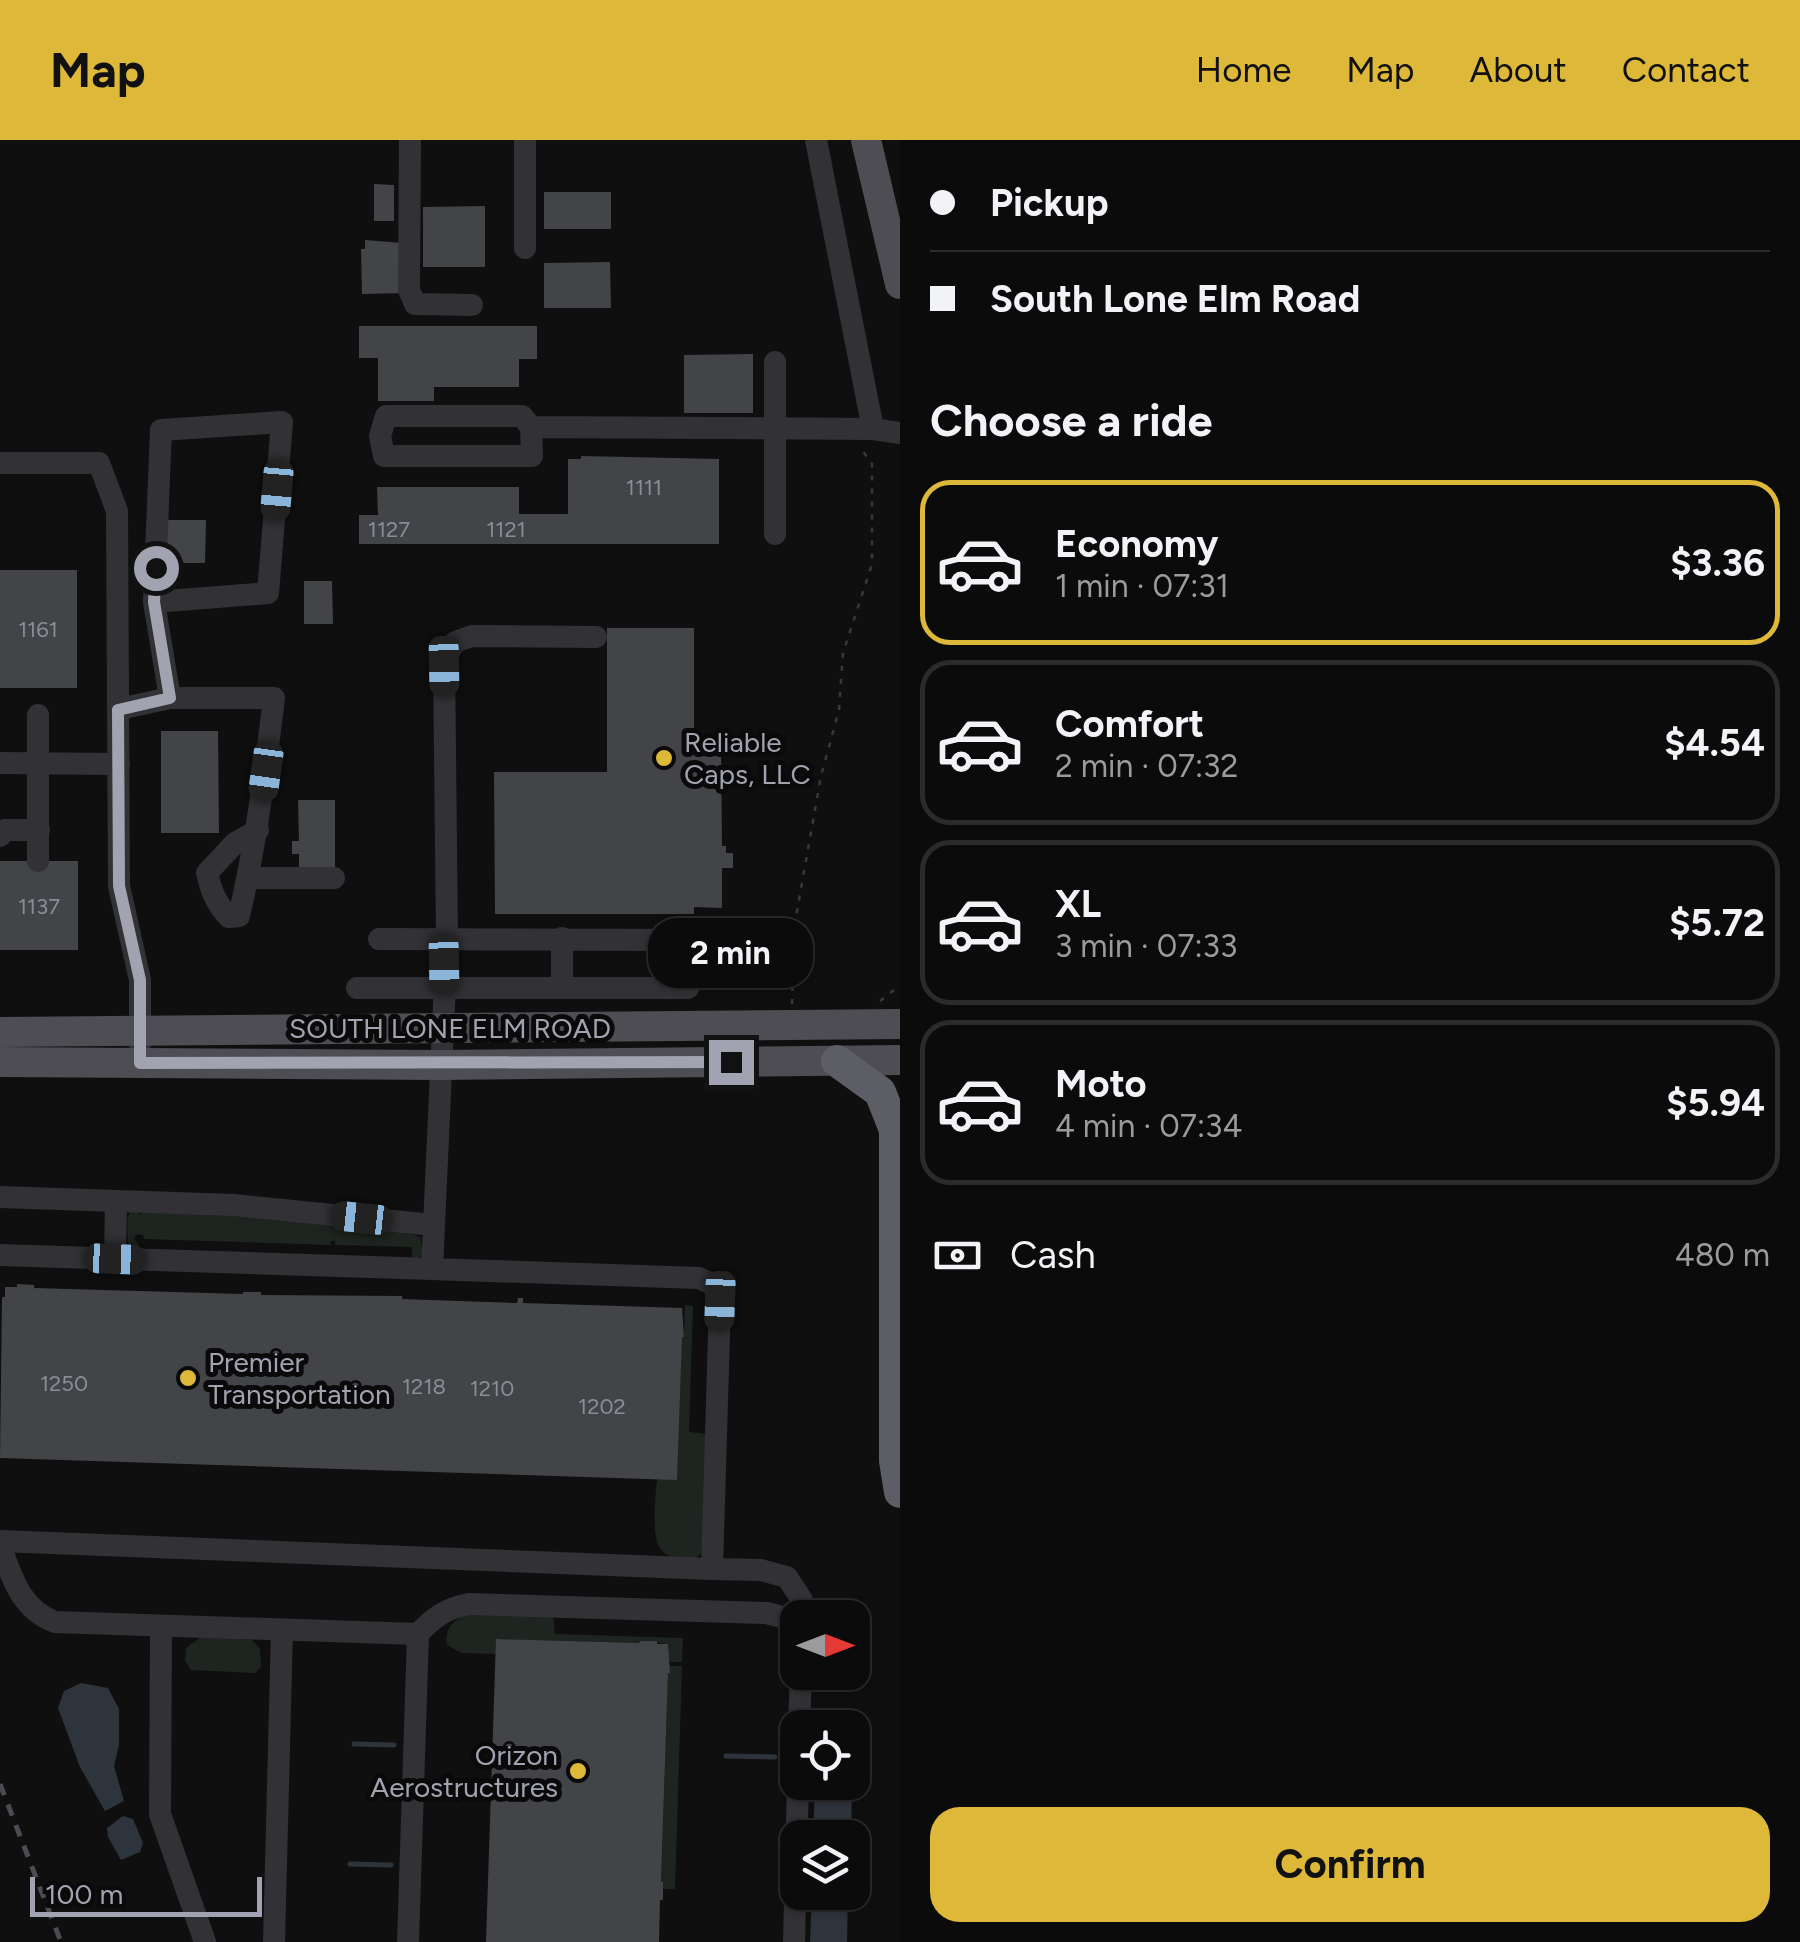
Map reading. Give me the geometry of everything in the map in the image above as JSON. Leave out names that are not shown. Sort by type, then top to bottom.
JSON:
[{"type":"highway","points":[[837,1060],[880,1092],[895,1130],[896,1461],[900,1492]]},
{"type":"main road","points":[[866,140],[900,284]]},
{"type":"main road","points":[[862,1024],[900,1002]]},
{"type":"main road","name":"SOUTH LONE ELM ROAD","points":[[0,1032],[900,1024]]},
{"type":"main road","name":"SOUTH LONE ELM ROAD","points":[[0,1062],[440,1065],[900,1060]]},
{"type":"street","points":[[410,140],[409,290],[415,304],[472,305]]},
{"type":"street","points":[[525,140],[525,248]]},
{"type":"street","points":[[816,140],[866,429]]},
{"type":"street","points":[[775,362],[775,534]]},
{"type":"street","points":[[386,416],[522,416],[531,427],[532,456],[384,456],[380,436],[386,416]]},
{"type":"street","points":[[866,429],[900,417]]},
{"type":"street","points":[[154,602],[268,592],[282,422],[160,430],[154,602],[170,698]]},
{"type":"street","points":[[531,427],[866,429],[900,433]]},
{"type":"street","points":[[0,463],[99,463],[117,512],[119,886],[140,980],[140,1063]]},
{"type":"street","points":[[432,1269],[446,939],[447,651],[460,639],[472,636],[596,637]]},
{"type":"street","points":[[118,710],[170,698],[274,698],[258,830],[239,916],[229,917],[216,899],[207,873],[235,843],[258,830]]},
{"type":"street","points":[[38,716],[38,861]]},
{"type":"street","points":[[0,763],[119,764]]},
{"type":"street","points":[[0,836],[5,830],[39,830]]},
{"type":"street","points":[[248,878],[334,878]]},
{"type":"street","points":[[562,938],[562,988]]},
{"type":"street","points":[[379,939],[688,940]]},
{"type":"street","points":[[356,988],[688,988]]},
{"type":"street","points":[[0,1197],[254,1207],[433,1226]]},
{"type":"street","points":[[115,1259],[116,1202]]},
{"type":"street","points":[[0,1255],[698,1278],[716,1286],[720,1301],[712,1569]]},
{"type":"street","points":[[780,1617],[468,1604],[445,1611],[418,1634],[66,1624],[45,1618],[24,1600],[0,1543],[761,1570],[787,1577],[802,1600]]},
{"type":"street","points":[[161,1626],[160,1814],[205,1942]]},
{"type":"street","points":[[274,1942],[282,1630]]},
{"type":"street","points":[[408,1942],[418,1634]]},
{"type":"street","points":[[794,1942],[798,1800]]},
{"type":"path","points":[[792,1010],[794,928],[817,796],[839,710],[843,654],[872,564],[872,464],[860,446],[866,429]]},
{"type":"shaded area","points":[[139,1211],[140,1215],[145,1211],[245,1215],[411,1234],[420,1237],[423,1252],[412,1259],[412,1247],[335,1245],[335,1241],[330,1245],[144,1239],[137,1234],[134,1239],[138,1251],[128,1247],[127,1219],[130,1213]]},
{"type":"shaded area","points":[[685,1305],[693,1306],[689,1432],[707,1434],[703,1551],[696,1558],[667,1555],[655,1533],[657,1480],[684,1337]]},
{"type":"shaded area","points":[[467,1614],[553,1616],[555,1634],[683,1638],[682,1662],[668,1662],[668,1644],[640,1641],[497,1639],[496,1654],[462,1653],[447,1645],[447,1634],[454,1622]]},
{"type":"shaded area","points":[[201,1637],[252,1640],[260,1649],[261,1667],[255,1673],[191,1670],[185,1661],[186,1648]]},
{"type":"shaded area","points":[[668,1666],[682,1666],[675,1889],[661,1889]]},
{"type":"shaded area","points":[[81,1683],[108,1688],[119,1709],[119,1745],[114,1766],[124,1801],[105,1811],[80,1767],[58,1708],[64,1691]]},
{"type":"shaded area","points":[[814,1800],[852,1800],[851,1820],[814,1820]]},
{"type":"shaded area","points":[[123,1816],[133,1819],[143,1843],[140,1852],[121,1860],[107,1828]]},
{"type":"shaded area","points":[[811,1910],[848,1910],[847,1942],[810,1942]]},
{"type":"building","points":[[374,184],[394,185],[394,221],[374,221]]},
{"type":"building","points":[[544,192],[611,192],[611,229],[544,229]]},
{"type":"building","points":[[485,206],[485,267],[423,267],[423,207]]},
{"type":"building","points":[[365,240],[403,243],[404,293],[362,294],[361,249],[365,249]]},
{"type":"building","points":[[610,262],[611,308],[544,308],[544,263]]},
{"type":"building","points":[[359,326],[537,326],[537,359],[519,359],[519,387],[434,387],[434,401],[378,401],[378,358],[359,358]]},
{"type":"building","points":[[753,354],[753,413],[684,413],[684,355]]},
{"type":"building","points":[[568,459],[719,459],[719,544],[359,544],[359,515],[378,515],[377,487],[519,487],[519,514],[568,514]]},
{"type":"building","points":[[162,520],[206,520],[205,563],[161,563]]},
{"type":"building","points":[[0,570],[77,570],[77,688],[0,688]]},
{"type":"building","points":[[304,581],[332,581],[333,624],[304,624]]},
{"type":"building","name":"Reliable Caps, LLC","points":[[607,628],[694,628],[694,743],[721,743],[722,846],[726,846],[726,853],[733,853],[733,868],[722,868],[722,908],[694,907],[694,914],[495,914],[494,772],[607,772]]},
{"type":"building","points":[[161,731],[218,731],[219,833],[161,833]]},
{"type":"building","points":[[298,800],[335,800],[335,868],[299,869],[299,854],[292,854],[292,841],[299,841]]},
{"type":"building","points":[[0,861],[78,861],[78,950],[0,950]]},
{"type":"building","points":[[17,1284],[34,1288],[402,1296],[517,1303],[518,1298],[523,1298],[523,1303],[682,1308],[677,1480],[0,1458],[2,1297],[5,1287]]},
{"type":"building","name":"Orizon Aerostructures","points":[[496,1639],[668,1644],[659,1942],[486,1942]]},
{"type":"waterway","points":[[354,1744],[394,1745]]},
{"type":"waterway","points":[[726,1756],[775,1757]]},
{"type":"waterway","points":[[350,1864],[391,1865]]},
{"type":"railway","points":[[0,1784],[61,1942]]},
{"type":"place","name":"Reliable Caps, LLC","points":[[664,758]]},
{"type":"place","name":"Premier Transportation","points":[[188,1378]]},
{"type":"place","name":"Orizon Aerostructures","points":[[578,1771]]},
{"type":"route","points":[[156,568],[154,602],[170,698],[118,710],[119,886],[140,980],[140,1063],[731,1062]]}]
